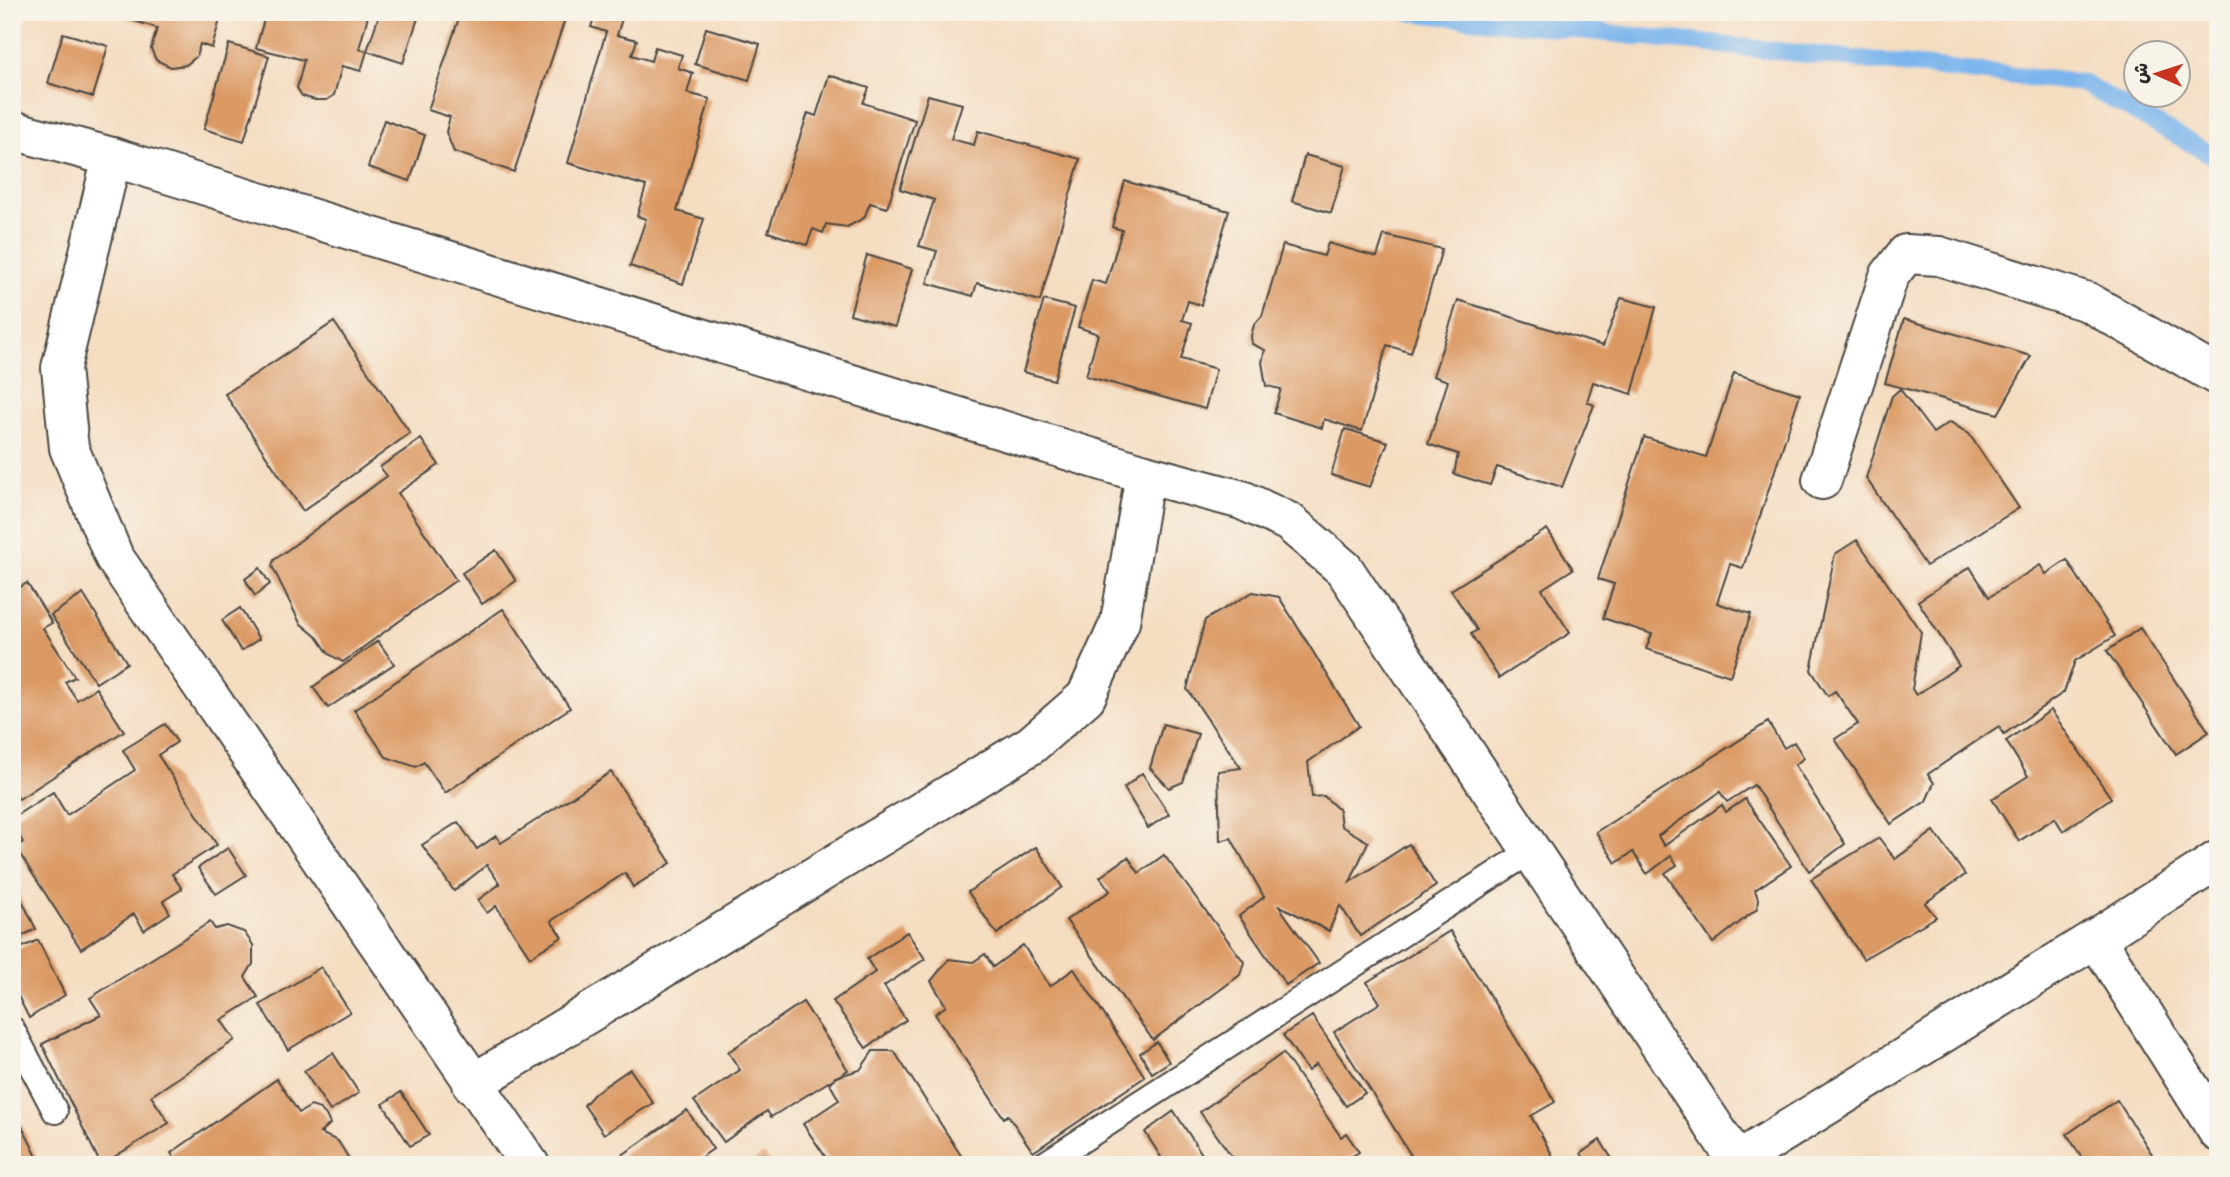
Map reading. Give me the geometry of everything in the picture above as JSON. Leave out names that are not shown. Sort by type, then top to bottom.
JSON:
[{"type":"street","points":[[12,130],[112,157],[1145,474],[1242,500],[1289,522],[1344,569],[1734,1163],[2218,860]]},
{"type":"street","points":[[112,157],[61,368],[69,448],[114,557],[472,1084],[530,1165]]},
{"type":"street","points":[[1822,480],[1889,276],[1906,254],[1940,256],[2088,302],[2218,376]]},
{"type":"street","points":[[472,1084],[1031,745],[1086,696],[1120,622],[1145,474]]},
{"type":"street","points":[[2096,938],[2218,1132]]},
{"type":"lane","points":[[1043,1165],[1531,851]]},
{"type":"lane","points":[[12,1029],[55,1111]]},
{"type":"building","points":[[106,12],[222,12],[212,48],[200,44],[196,57],[186,65],[171,67],[156,60],[151,49],[157,28]]},
{"type":"building","points":[[266,12],[369,12],[359,49],[367,51],[361,71],[342,66],[334,95],[327,100],[302,96],[297,88],[304,60],[256,48]]},
{"type":"building","points":[[380,12],[420,12],[403,63],[367,51]]},
{"type":"building","points":[[461,12],[555,12],[566,16],[514,172],[454,152],[446,132],[450,117],[428,110]]},
{"type":"building","points":[[596,12],[624,12],[617,35],[637,40],[632,55],[651,61],[655,47],[682,55],[678,68],[693,73],[687,93],[710,99],[677,211],[704,219],[683,284],[630,266],[646,219],[637,216],[646,186],[568,163],[606,32],[591,27]]},
{"type":"building","points":[[706,28],[760,44],[749,80],[695,64]]},
{"type":"building","points":[[63,33],[108,46],[93,97],[48,83]]},
{"type":"building","points":[[229,44],[269,56],[244,141],[204,129]]},
{"type":"building","points":[[829,75],[869,88],[863,103],[915,120],[887,208],[870,203],[864,218],[847,227],[826,224],[823,233],[813,229],[807,245],[768,232],[808,113],[816,116]]},
{"type":"building","points":[[928,95],[962,104],[951,139],[974,145],[978,131],[1080,159],[1040,301],[977,283],[973,296],[927,283],[937,251],[919,246],[934,200],[900,189]]},
{"type":"building","points":[[384,120],[425,135],[410,181],[368,167]]},
{"type":"building","points":[[1305,155],[1345,166],[1331,213],[1292,201]]},
{"type":"building","points":[[1125,181],[1229,211],[1201,305],[1188,301],[1182,320],[1192,323],[1181,359],[1216,369],[1205,409],[1086,376],[1098,334],[1078,327],[1092,280],[1106,284],[1122,230],[1112,227]]},
{"type":"building","points":[[1384,235],[1442,249],[1411,353],[1387,345],[1362,431],[1324,419],[1322,428],[1274,413],[1281,389],[1266,386],[1262,362],[1265,350],[1252,344],[1251,336],[1254,325],[1262,316],[1283,245],[1324,256],[1328,243],[1377,257]]},
{"type":"building","points":[[867,255],[912,269],[895,327],[850,314]]},
{"type":"building","points":[[1621,298],[1656,307],[1632,394],[1593,382],[1587,402],[1594,405],[1562,487],[1497,467],[1490,485],[1454,474],[1458,454],[1428,444],[1448,381],[1433,376],[1458,300],[1603,346]]},
{"type":"building","points":[[1044,300],[1075,308],[1054,380],[1023,372]]},
{"type":"building","points":[[1904,319],[2031,356],[1998,414],[1885,383]]},
{"type":"building","points":[[334,322],[410,433],[303,511],[225,394]]},
{"type":"building","points":[[1734,373],[1800,394],[1743,568],[1730,564],[1717,603],[1751,614],[1730,676],[1646,649],[1652,634],[1603,618],[1614,584],[1598,579],[1644,437],[1706,457]]},
{"type":"building","points":[[1900,389],[1933,433],[1950,422],[1969,434],[2019,508],[1926,566],[1866,478],[1892,396]]},
{"type":"building","points":[[1345,429],[1388,442],[1370,487],[1331,475]]},
{"type":"building","points":[[421,439],[439,465],[398,493],[456,580],[343,662],[329,654],[318,638],[300,623],[272,566],[274,560],[387,476],[380,467]]},
{"type":"building","points":[[1547,529],[1573,569],[1542,589],[1570,633],[1499,678],[1471,634],[1477,630],[1451,590]]},
{"type":"building","points":[[1857,540],[1921,632],[1912,689],[1916,695],[1959,666],[1918,601],[1970,567],[1989,597],[2040,565],[2046,574],[2067,560],[2115,636],[2075,661],[2064,692],[2004,734],[1999,726],[1928,774],[1934,783],[1926,801],[1891,824],[1835,739],[1858,724],[1835,691],[1828,696],[1811,670],[1835,554]]},
{"type":"building","points":[[496,550],[516,581],[482,604],[462,573]]},
{"type":"building","points":[[260,568],[270,584],[255,596],[245,579]]},
{"type":"building","points":[[27,583],[52,623],[43,628],[75,677],[65,682],[77,700],[96,688],[124,731],[19,799],[12,789],[12,592]]},
{"type":"building","points":[[1253,592],[1279,597],[1359,726],[1308,762],[1312,797],[1324,796],[1339,810],[1341,826],[1368,842],[1350,882],[1409,844],[1436,886],[1360,936],[1340,905],[1329,931],[1278,905],[1319,963],[1286,985],[1239,916],[1264,897],[1231,838],[1220,841],[1218,771],[1241,768],[1187,689],[1205,620]]},
{"type":"building","points":[[83,594],[127,663],[96,683],[51,615]]},
{"type":"building","points":[[240,608],[259,639],[241,651],[222,620]]},
{"type":"building","points":[[503,609],[570,708],[445,793],[424,762],[416,767],[386,757],[354,710]]},
{"type":"building","points":[[2140,628],[2209,732],[2176,754],[2107,651]]},
{"type":"building","points":[[378,641],[394,664],[328,708],[313,687]]},
{"type":"building","points":[[2051,710],[2111,798],[2063,831],[2055,818],[2019,841],[1992,799],[2028,776],[2006,741]]},
{"type":"building","points":[[1768,722],[1784,748],[1794,742],[1804,758],[1795,765],[1845,844],[1809,871],[1754,785],[1727,802],[1720,792],[1658,836],[1664,846],[1722,805],[1726,812],[1745,799],[1791,866],[1755,890],[1757,909],[1713,943],[1665,873],[1677,865],[1671,856],[1647,874],[1633,852],[1616,863],[1596,832]]},
{"type":"building","points":[[165,724],[177,742],[158,755],[217,845],[172,874],[182,889],[163,901],[170,913],[144,930],[134,914],[81,949],[16,848],[23,842],[12,824],[12,818],[53,792],[67,815],[135,770],[123,750]]},
{"type":"building","points":[[1163,724],[1198,734],[1183,782],[1169,788],[1150,768]]},
{"type":"building","points":[[611,772],[671,863],[633,887],[625,873],[551,921],[562,937],[530,957],[496,906],[487,913],[478,900],[500,884],[487,865],[454,891],[422,845],[458,822],[477,849],[496,836],[501,843]]},
{"type":"building","points":[[1142,773],[1169,814],[1148,828],[1124,788]]},
{"type":"building","points":[[1934,831],[1965,875],[1925,903],[1936,917],[1863,959],[1811,879],[1879,838],[1895,859]]},
{"type":"building","points":[[1036,847],[1062,887],[997,934],[968,892]]},
{"type":"building","points":[[228,848],[246,875],[216,894],[198,868]]},
{"type":"building","points":[[1164,855],[1244,962],[1240,975],[1153,1040],[1066,920],[1110,891],[1100,877],[1128,857],[1139,873]]},
{"type":"building","points":[[12,880],[36,929],[12,941]]},
{"type":"building","points":[[210,922],[215,929],[227,926],[244,932],[253,945],[253,964],[245,977],[258,997],[221,1020],[235,1040],[151,1096],[169,1123],[101,1165],[42,1044],[101,1015],[90,998]]},
{"type":"building","points":[[1450,931],[1555,1102],[1531,1116],[1556,1162],[1551,1165],[1417,1165],[1334,1032],[1380,1003],[1367,982]]},
{"type":"building","points":[[907,932],[925,959],[884,986],[906,1020],[866,1048],[833,1001],[875,972],[867,959]]},
{"type":"building","points":[[38,940],[65,995],[29,1018],[12,984],[12,952]]},
{"type":"building","points":[[1023,945],[1050,986],[1074,969],[1145,1077],[1033,1152],[1008,1115],[1004,1118],[935,1014],[946,1006],[931,981],[949,959],[973,962],[985,954],[993,967]]},
{"type":"building","points":[[321,967],[350,1012],[288,1050],[260,1005]]},
{"type":"building","points":[[803,1002],[848,1070],[771,1117],[767,1111],[724,1142],[694,1101],[740,1070],[728,1052]]},
{"type":"building","points":[[1312,1016],[1365,1093],[1346,1106],[1316,1064],[1308,1071],[1283,1035]]},
{"type":"building","points":[[1157,1042],[1169,1062],[1152,1073],[1140,1053]]},
{"type":"building","points":[[873,1051],[894,1051],[967,1165],[831,1165],[803,1124],[839,1100],[830,1084],[835,1077],[860,1070]]},
{"type":"building","points":[[333,1053],[359,1093],[330,1111],[304,1071]]},
{"type":"building","points":[[1283,1053],[1341,1137],[1346,1133],[1359,1152],[1346,1160],[1349,1165],[1238,1165],[1200,1112]]},
{"type":"building","points":[[630,1069],[653,1103],[604,1134],[584,1105],[595,1093]]},
{"type":"building","points":[[277,1079],[299,1113],[311,1106],[326,1115],[330,1124],[320,1133],[338,1141],[353,1165],[179,1165],[171,1153]]},
{"type":"building","points":[[401,1092],[429,1135],[410,1146],[383,1104]]},
{"type":"building","points":[[2117,1100],[2159,1165],[2086,1165],[2067,1134]]},
{"type":"building","points":[[12,1107],[16,1114],[41,1165],[12,1165]]},
{"type":"building","points":[[687,1110],[713,1149],[690,1165],[627,1165],[621,1156]]},
{"type":"building","points":[[1174,1111],[1209,1165],[1166,1165],[1145,1132]]},
{"type":"building","points":[[1600,1140],[1616,1165],[1588,1165],[1581,1153]]},
{"type":"building","points":[[764,1154],[772,1165],[749,1165]]},
{"type":"waterway","points":[[1408,12],[2082,83],[2218,158]]}]
